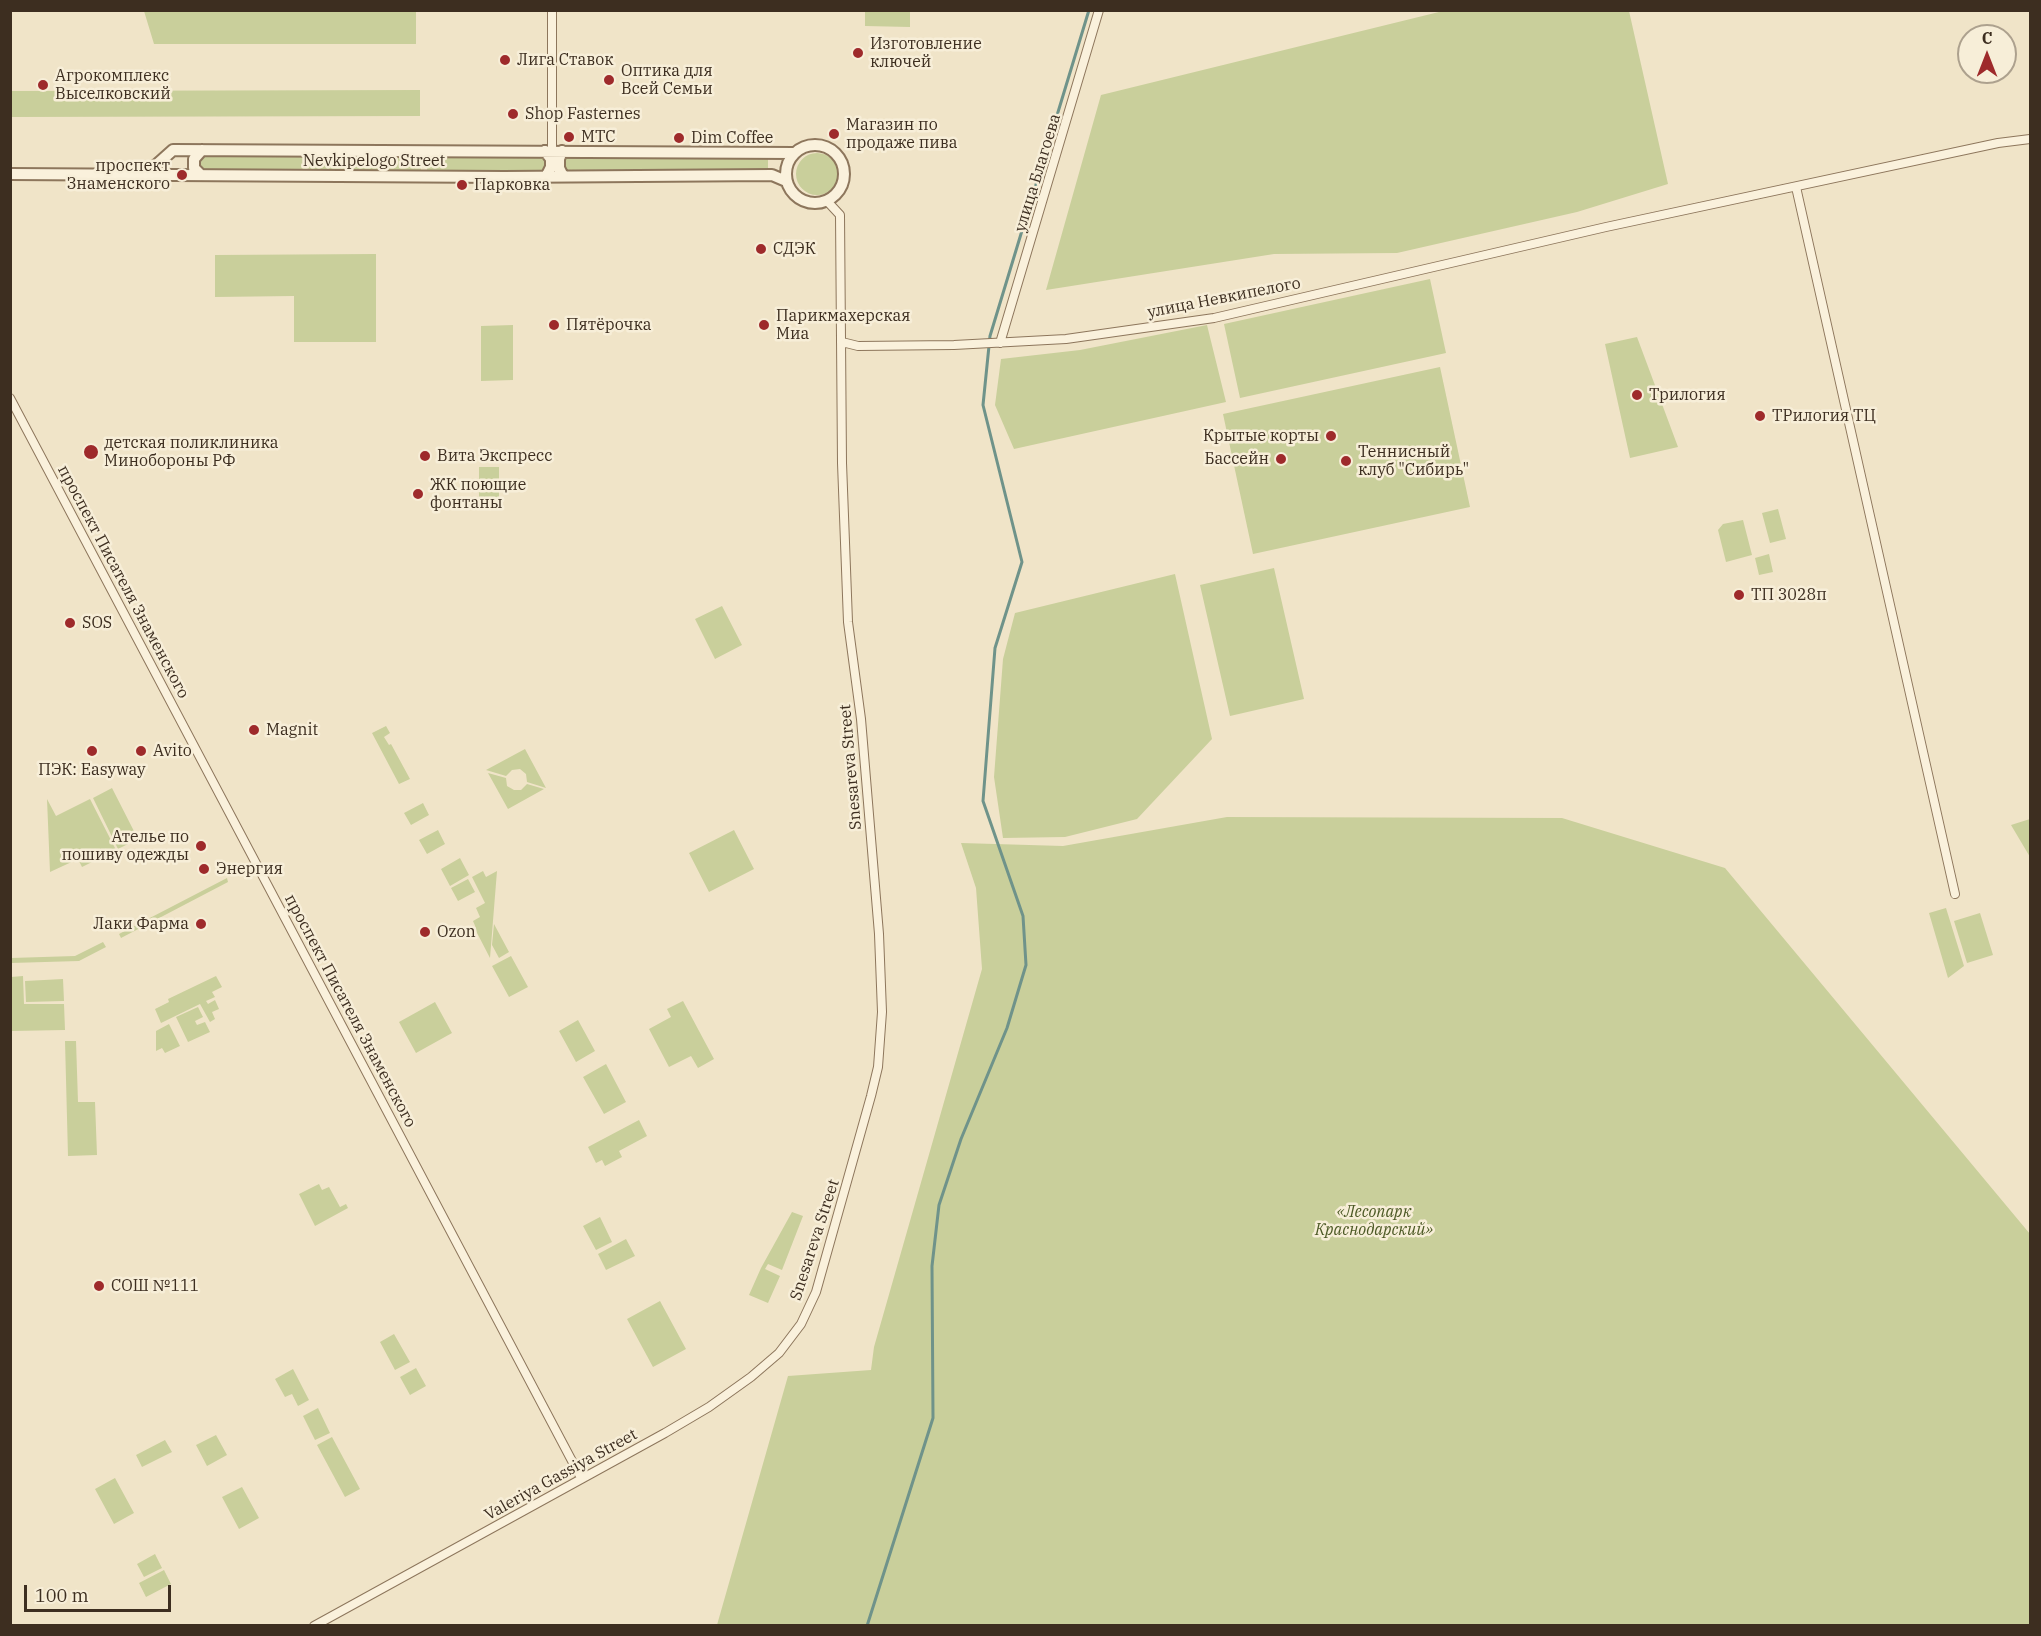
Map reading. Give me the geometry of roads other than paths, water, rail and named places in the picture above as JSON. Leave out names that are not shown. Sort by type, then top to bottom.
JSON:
[{"type":"street","points":[[546,177],[551,167],[553,151],[552,10]]},
{"type":"street","name":"улица Благоева","points":[[997,343],[1100,10]]},
{"type":"street","name":"улица Невкипелого","points":[[842,342],[858,346],[1066,339],[1215,318],[1606,227],[1998,143],[2031,139]]},
{"type":"street","points":[[817,144],[830,148],[839,157],[844,169],[843,182],[837,193],[827,201],[820,203],[805,201],[793,193],[786,180],[787,166],[794,153],[804,146],[817,144]]},
{"type":"street","name":"Nevkipelogo Street","points":[[145,174],[173,150],[794,153]]},
{"type":"street","points":[[201,175],[194,168],[194,159],[202,150]]},
{"type":"street","points":[[553,151],[559,159],[559,168],[563,176]]},
{"type":"street","name":"Nevkipelogo Street","points":[[10,174],[546,177],[772,174],[786,180]]},
{"type":"street","points":[[1796,187],[1955,894]]},
{"type":"street","name":"Snesareva Street","points":[[801,1324],[816,1292],[861,1138],[878,1067],[882,1012],[879,934],[861,719],[848,622],[842,463],[840,215],[827,201]]},
{"type":"street","name":"проспект Писателя Знаменского","points":[[10,398],[581,1479]]},
{"type":"street","name":"Valeriya Gassiya Street","points":[[314,1626],[665,1433],[751,1377],[779,1353],[801,1324]]},
{"type":"waterway","points":[[867,1626],[933,1418],[932,1266],[939,1205],[961,1139],[1007,1028],[1026,965],[1023,916],[983,801],[995,648],[1022,562],[983,405],[990,336],[1089,10]]},
{"type":"place","name":"Изготовление ключей","points":[[858,53]]},
{"type":"place","name":"Лига Ставок","points":[[505,60]]},
{"type":"place","name":"Оптика для Всей Семьи","points":[[609,80]]},
{"type":"place","name":"Агрокомплекс Выселковский","points":[[43,85]]},
{"type":"place","name":"Shop Fasternes","points":[[513,114]]},
{"type":"place","name":"Магазин по продаже пива","points":[[834,134]]},
{"type":"place","name":"МТС","points":[[569,137]]},
{"type":"place","name":"Dim Coffee","points":[[679,138]]},
{"type":"place","name":"проспект Знаменского","points":[[182,175]]},
{"type":"place","name":"Парковка","points":[[462,185]]},
{"type":"place","name":"СДЭК","points":[[761,249]]},
{"type":"place","name":"Пятёрочка","points":[[554,325]]},
{"type":"place","name":"Парикмахерская Миа","points":[[764,325]]},
{"type":"place","name":"Трилогия","points":[[1637,395]]},
{"type":"place","name":"ТРилогия ТЦ","points":[[1760,416]]},
{"type":"place","name":"Крытые корты","points":[[1331,436]]},
{"type":"place","name":"детская поликлиника Минобороны РФ","points":[[91,452]]},
{"type":"place","name":"Вита Экспресс","points":[[425,456]]},
{"type":"place","name":"Бассейн","points":[[1281,459]]},
{"type":"place","name":"Теннисный клуб \"Сибирь\"","points":[[1346,461]]},
{"type":"place","name":"ЖК поющие фонтаны","points":[[418,494]]},
{"type":"place","name":"ТП 3028п","points":[[1739,595]]},
{"type":"place","name":"SOS","points":[[70,623]]},
{"type":"place","name":"Magnit","points":[[254,730]]},
{"type":"place","name":"ПЭК: Easyway","points":[[92,751]]},
{"type":"place","name":"Avito","points":[[141,751]]},
{"type":"place","name":"Ателье по пошиву одежды","points":[[201,846]]},
{"type":"place","name":"Энергия","points":[[204,869]]},
{"type":"place","name":"Лаки Фарма","points":[[201,924]]},
{"type":"place","name":"Ozon","points":[[425,932]]},
{"type":"place","name":"СОШ №111","points":[[99,1286]]},
{"type":"park label","name":"«Лесопарк Краснодарский»","points":[[1374,1221]]}]
